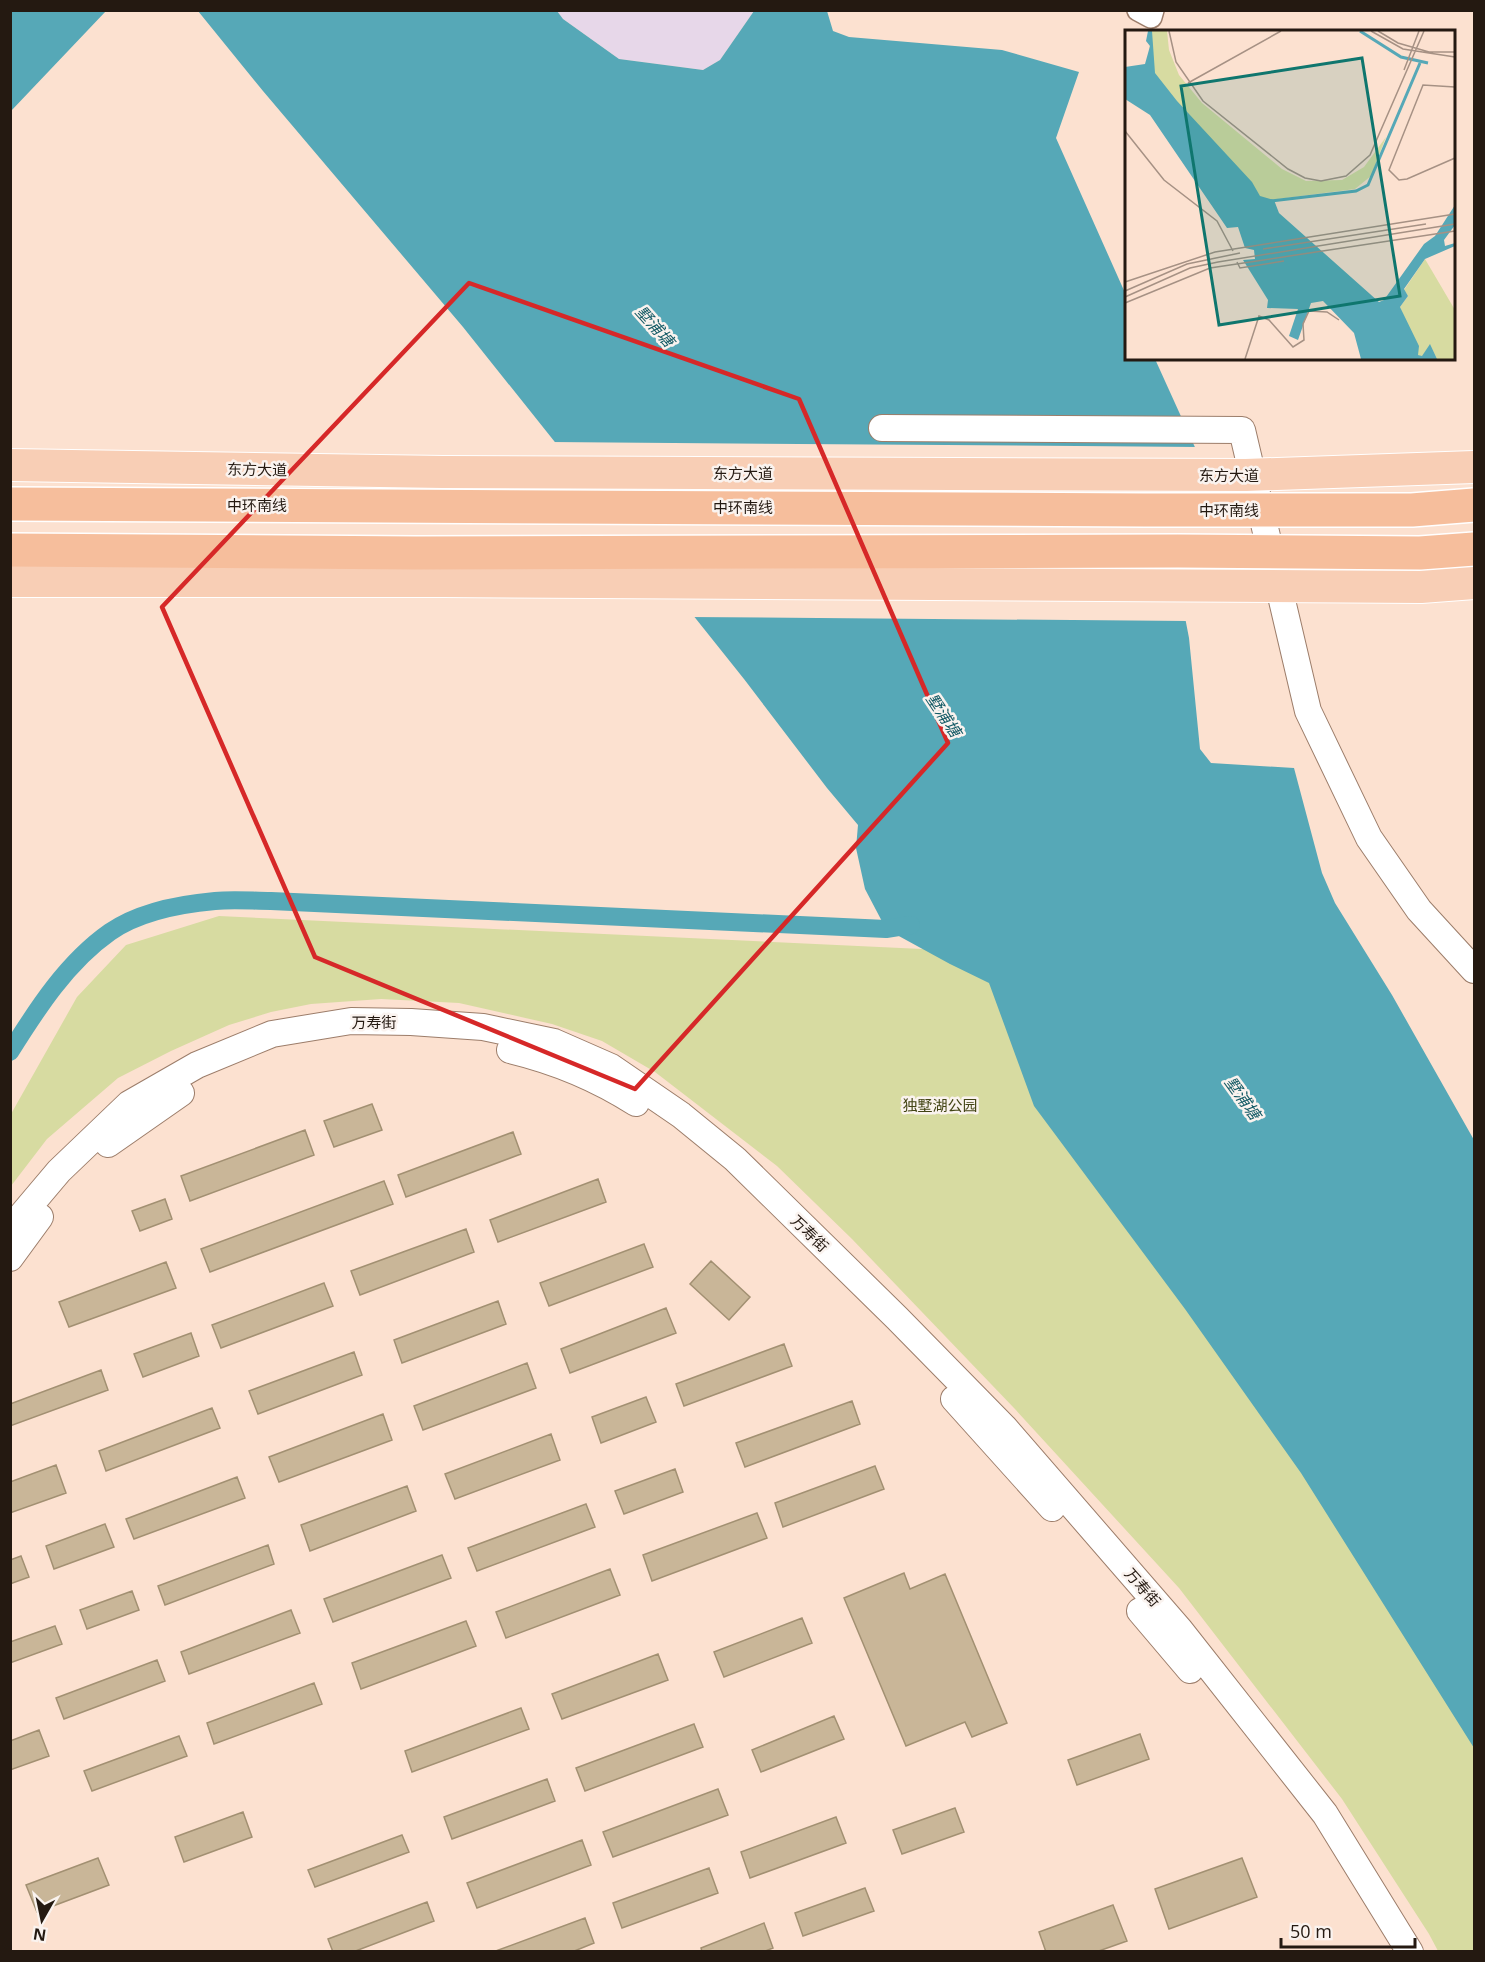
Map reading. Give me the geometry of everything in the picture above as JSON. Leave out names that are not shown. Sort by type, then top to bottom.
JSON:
[{"type":"highway","name":"中环南线","points":[[10,504],[1144,510],[1412,510],[1474,505]]},
{"type":"highway","points":[[10,550],[416,553],[1190,551],[1420,554],[1474,549]]},
{"type":"main road","name":"东方大道","points":[[10,465],[443,472],[1246,476],[1474,467]]},
{"type":"main road","points":[[10,581],[442,581],[1421,587],[1474,583]]},
{"type":"street","points":[[1138,10],[1150,17],[1153,10]]},
{"type":"street","points":[[882,428],[1242,430],[1308,711],[1369,838],[1419,910],[1474,970]]},
{"type":"street","name":"万寿街","points":[[10,1229],[59,1171],[129,1104],[197,1065],[272,1034],[351,1021],[483,1027],[554,1042],[611,1066],[681,1115],[735,1160],[897,1318],[1004,1427],[1180,1630],[1318,1805],[1410,1952]]},
{"type":"street","name":"万寿街","points":[[10,1258],[26,1234],[86,1161],[139,1120],[198,1081],[284,1047],[355,1032],[412,1034],[478,1043],[542,1057],[613,1088],[672,1126],[730,1173],[899,1339],[1082,1542],[1242,1731],[1304,1814],[1390,1952]]},
{"type":"highlighted area","points":[[469,283],[799,399],[948,743],[635,1089],[315,957],[162,607]]},
{"type":"shaded area","points":[[557,11],[754,11],[720,60],[703,70],[619,59],[563,19]]},
{"type":"green space","name":"独墅湖公园","points":[[219,916],[922,949],[978,939],[1474,1642],[1474,1951],[1438,1951],[1342,1799],[1179,1588],[1014,1408],[852,1239],[777,1166],[655,1072],[602,1041],[552,1024],[459,1003],[381,999],[311,1004],[271,1012],[229,1025],[118,1078],[47,1139],[11,1186],[11,1114],[77,997],[126,945]]},
{"type":"water","points":[[10,11],[106,11],[11,111]]},
{"type":"water","name":"墅浦塘","points":[[198,11],[557,11],[563,19],[619,59],[703,70],[720,60],[754,11],[827,11],[833,31],[849,37],[1002,50],[1079,72],[1056,138],[1125,293],[1125,360],[1155,360],[1213,487],[1109,480],[1107,561],[1179,586],[1189,638],[1200,749],[1211,763],[1294,768],[1322,873],[1335,903],[1392,995],[1474,1140],[1474,1748],[1301,1473],[1185,1309],[1034,1106],[989,983],[886,929],[865,889],[856,848],[858,825],[463,327]]},
{"type":"pier","points":[[550,442],[1198,447],[1216,486],[1112,483],[1110,559],[1180,583],[1188,621],[689,617]]},
{"type":"building","points":[[372,1104],[382,1130],[334,1147],[324,1121]]},
{"type":"building","points":[[305,1130],[314,1155],[190,1201],[181,1176]]},
{"type":"building","points":[[513,1132],[521,1154],[406,1197],[398,1175]]},
{"type":"building","points":[[598,1179],[606,1202],[498,1242],[490,1220]]},
{"type":"building","points":[[384,1181],[393,1204],[210,1272],[201,1249]]},
{"type":"building","points":[[165,1199],[172,1219],[140,1231],[132,1211]]},
{"type":"building","points":[[466,1229],[474,1252],[360,1295],[351,1271]]},
{"type":"building","points":[[644,1244],[653,1267],[549,1306],[540,1283]]},
{"type":"building","points":[[711,1261],[750,1297],[729,1320],[690,1284]]},
{"type":"building","points":[[166,1262],[176,1288],[69,1327],[59,1302]]},
{"type":"building","points":[[324,1283],[333,1306],[221,1348],[212,1325]]},
{"type":"building","points":[[498,1301],[506,1324],[402,1363],[394,1340]]},
{"type":"building","points":[[666,1308],[676,1333],[570,1373],[561,1349]]},
{"type":"building","points":[[191,1333],[199,1356],[143,1377],[134,1354]]},
{"type":"building","points":[[784,1344],[792,1366],[684,1406],[676,1384]]},
{"type":"building","points":[[354,1352],[362,1375],[258,1414],[249,1391]]},
{"type":"building","points":[[527,1363],[536,1388],[423,1430],[414,1406]]},
{"type":"building","points":[[101,1370],[108,1390],[10,1426],[10,1404]]},
{"type":"building","points":[[646,1397],[656,1422],[601,1443],[592,1417]]},
{"type":"building","points":[[852,1401],[860,1424],[745,1467],[736,1443]]},
{"type":"building","points":[[212,1408],[220,1428],[106,1471],[99,1451]]},
{"type":"building","points":[[383,1414],[392,1440],[279,1482],[269,1457]]},
{"type":"building","points":[[551,1434],[560,1460],[455,1499],[445,1474]]},
{"type":"building","points":[[56,1465],[66,1493],[10,1513],[10,1482]]},
{"type":"building","points":[[875,1466],[884,1489],[783,1527],[775,1503]]},
{"type":"building","points":[[675,1469],[683,1492],[624,1514],[615,1491]]},
{"type":"building","points":[[237,1477],[245,1498],[134,1539],[126,1519]]},
{"type":"building","points":[[407,1486],[416,1511],[310,1551],[301,1525]]},
{"type":"building","points":[[586,1504],[595,1527],[477,1571],[468,1548]]},
{"type":"building","points":[[757,1513],[767,1538],[652,1581],[643,1555]]},
{"type":"building","points":[[105,1524],[114,1547],[54,1569],[46,1546]]},
{"type":"building","points":[[268,1545],[274,1564],[165,1605],[158,1586]]},
{"type":"building","points":[[442,1555],[451,1578],[333,1622],[324,1599]]},
{"type":"building","points":[[21,1556],[29,1577],[10,1584],[10,1560]]},
{"type":"building","points":[[610,1569],[620,1595],[506,1638],[496,1612]]},
{"type":"building","points":[[904,1573],[910,1589],[945,1574],[1007,1723],[972,1737],[965,1722],[906,1746],[844,1598]]},
{"type":"building","points":[[132,1591],[139,1610],[87,1629],[80,1610]]},
{"type":"building","points":[[291,1610],[300,1633],[189,1674],[181,1652]]},
{"type":"building","points":[[802,1618],[812,1643],[724,1677],[714,1652]]},
{"type":"building","points":[[466,1621],[476,1646],[361,1689],[352,1663]]},
{"type":"building","points":[[55,1626],[62,1644],[10,1663],[10,1642]]},
{"type":"building","points":[[658,1654],[668,1680],[562,1719],[552,1694]]},
{"type":"building","points":[[157,1660],[165,1681],[64,1719],[56,1698]]},
{"type":"building","points":[[314,1683],[322,1704],[214,1744],[207,1723]]},
{"type":"building","points":[[521,1708],[529,1729],[412,1772],[405,1751]]},
{"type":"building","points":[[834,1716],[844,1739],[761,1772],[752,1750]]},
{"type":"building","points":[[694,1724],[703,1747],[585,1791],[576,1768]]},
{"type":"building","points":[[39,1730],[49,1756],[10,1770],[10,1741]]},
{"type":"building","points":[[1140,1734],[1149,1759],[1077,1785],[1068,1760]]},
{"type":"building","points":[[179,1736],[187,1756],[92,1791],[84,1771]]},
{"type":"building","points":[[547,1779],[555,1801],[452,1839],[444,1817]]},
{"type":"building","points":[[718,1789],[728,1815],[613,1857],[603,1832]]},
{"type":"building","points":[[955,1808],[964,1832],[902,1854],[893,1830]]},
{"type":"building","points":[[243,1812],[252,1837],[184,1862],[175,1837]]},
{"type":"building","points":[[836,1817],[846,1843],[750,1878],[741,1852]]},
{"type":"building","points":[[402,1835],[409,1852],[315,1887],[308,1870]]},
{"type":"building","points":[[582,1840],[591,1865],[477,1908],[467,1883]]},
{"type":"building","points":[[98,1858],[109,1885],[37,1912],[26,1885]]},
{"type":"building","points":[[1242,1858],[1257,1897],[1169,1929],[1155,1889]]},
{"type":"building","points":[[709,1868],[718,1893],[622,1928],[613,1903]]},
{"type":"building","points":[[865,1888],[874,1911],[803,1936],[795,1913]]},
{"type":"building","points":[[427,1902],[434,1921],[353,1952],[333,1952],[328,1939]]},
{"type":"building","points":[[1113,1905],[1127,1941],[1096,1952],[1046,1952],[1039,1932]]},
{"type":"building","points":[[585,1918],[594,1943],[572,1952],[493,1952]]},
{"type":"building","points":[[764,1923],[773,1948],[763,1952],[702,1952],[701,1948]]},
{"type":"waterway","points":[[10,1052],[54,987],[94,944],[121,925],[134,919],[161,910],[202,902],[271,901],[886,929],[911,925]]}]
